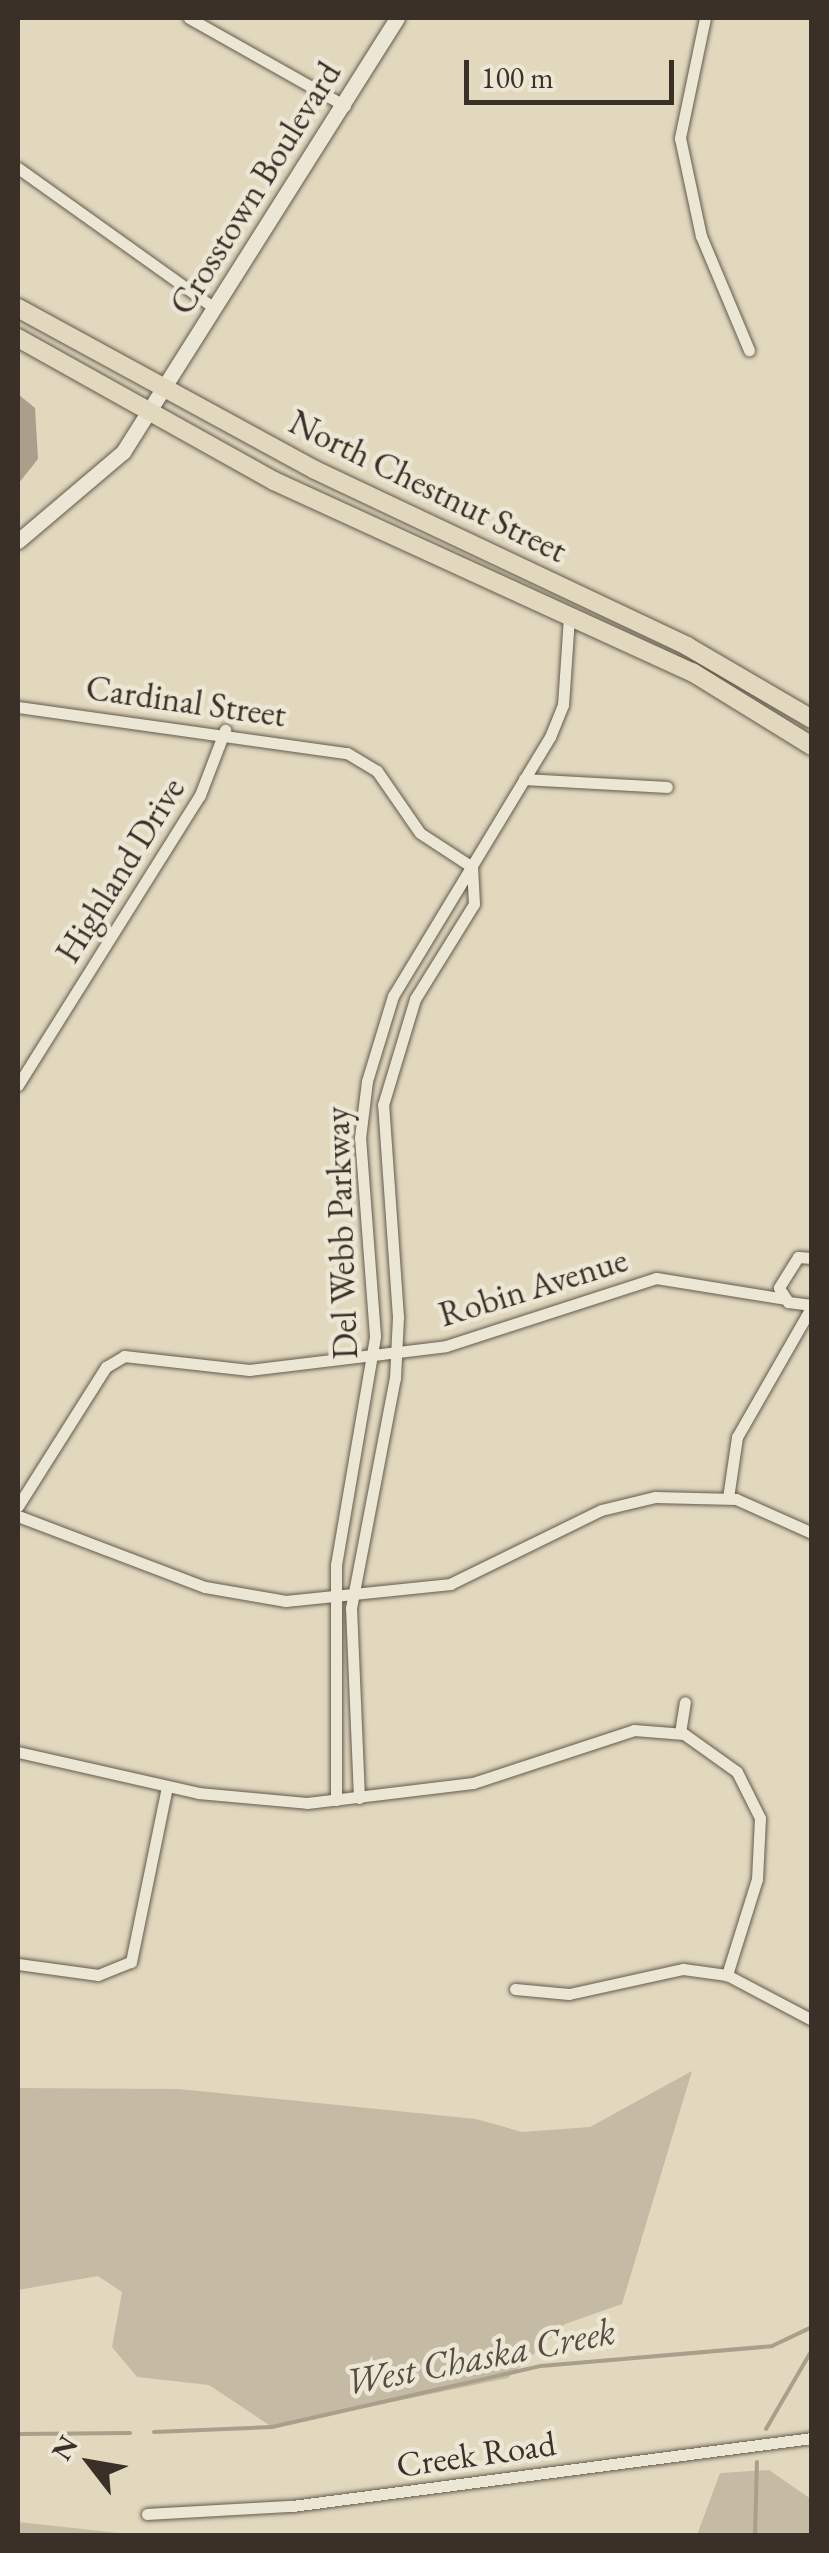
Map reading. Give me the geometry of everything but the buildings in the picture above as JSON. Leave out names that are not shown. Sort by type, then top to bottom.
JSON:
[{"type":"main road","name":"North Chestnut Street","points":[[18,308],[164,390],[688,646],[812,719]]},
{"type":"main road","name":"North Chestnut Street","points":[[18,338],[400,543],[692,672],[812,746]]},
{"type":"street","points":[[189,18],[345,106]]},
{"type":"street","name":"Crosstown Boulevard","points":[[18,541],[99,480],[150,411],[397,18]]},
{"type":"street","points":[[706,18],[680,138],[701,236],[749,350]]},
{"type":"street","points":[[18,168],[214,308]]},
{"type":"street","name":"Del Webb Parkway","points":[[336,1800],[334,1601],[374,1350],[374,1243],[360,1138],[366,1081],[393,996],[524,780],[562,705],[569,616]]},
{"type":"street","name":"Cardinal Street","points":[[18,706],[226,730],[347,753],[378,771],[420,833],[472,867]]},
{"type":"street","name":"Highland Drive","points":[[18,1085],[200,795],[226,730]]},
{"type":"street","points":[[524,780],[667,787]]},
{"type":"street","name":"Del Webb Parkway","points":[[359,1798],[353,1597],[396,1350],[383,1105],[415,998],[474,904],[472,867]]},
{"type":"street","points":[[786,1299],[779,1288],[798,1257],[812,1258]]},
{"type":"street","name":"Robin Avenue","points":[[18,1506],[117,1358],[249,1370],[374,1350],[446,1346],[656,1278],[812,1306]]},
{"type":"street","points":[[728,1498],[738,1437],[812,1306]]},
{"type":"street","points":[[18,1516],[205,1587],[334,1601],[474,1576],[601,1510],[655,1497],[728,1498],[812,1533]]},
{"type":"street","points":[[680,1733],[685,1702]]},
{"type":"street","points":[[18,1752],[167,1787],[336,1800],[473,1783],[617,1733],[680,1733],[737,1772],[760,1818],[757,1879],[728,1976]]},
{"type":"street","points":[[18,1964],[98,1976],[131,1962],[167,1787]]},
{"type":"street","points":[[515,1989],[569,1994],[654,1970],[728,1976],[812,2020]]},
{"type":"street","name":"Creek Road","points":[[147,2514],[292,2506],[812,2438]]},
{"type":"shaded area","points":[[18,394],[35,408],[38,459],[18,484]]},
{"type":"shaded area","points":[[692,2071],[622,2304],[565,2324],[508,2378],[272,2427],[209,2385],[137,2377],[112,2347],[122,2292],[98,2276],[18,2290],[18,2088],[179,2089],[476,2119],[522,2132],[590,2127]]},
{"type":"shaded area","points":[[769,2470],[811,2499],[809,2535],[697,2535],[720,2473]]},
{"type":"shaded area","points":[[18,2522],[137,2535],[18,2535]]},
{"type":"waterway","name":"West Chaska Creek","points":[[154,2432],[272,2427],[541,2366],[772,2346],[812,2327]]},
{"type":"waterway","points":[[766,2429],[812,2350]]},
{"type":"waterway","name":"West Chaska Creek","points":[[18,2434],[130,2433]]},
{"type":"waterway","points":[[755,2536],[757,2462]]}]
